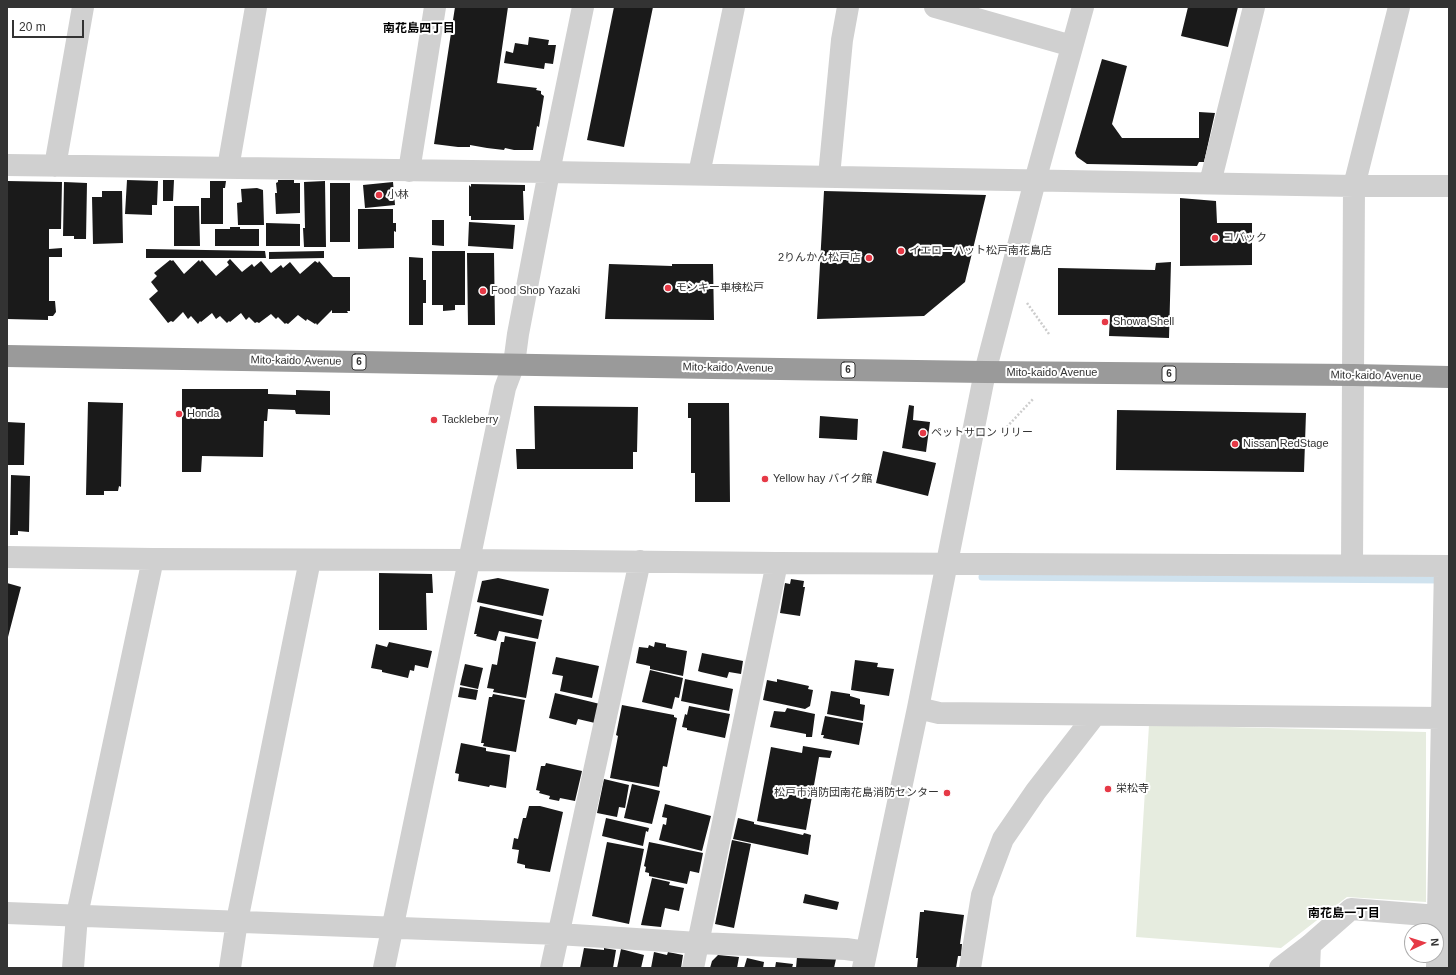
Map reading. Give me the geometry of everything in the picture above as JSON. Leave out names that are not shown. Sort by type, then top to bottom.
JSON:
[{"type":"highway","name":"Mito-kaido Avenue","points":[[7,356],[985,372],[1449,377]]},
{"type":"street","points":[[56,166],[83,7]]},
{"type":"street","points":[[228,168],[256,7]]},
{"type":"street","points":[[409,171],[435,7]]},
{"type":"street","points":[[384,968],[505,388],[514,364],[518,334],[549,172],[583,7]]},
{"type":"street","points":[[699,174],[734,7]]},
{"type":"street","points":[[829,176],[842,40],[848,7]]},
{"type":"street","points":[[935,7],[1072,46]]},
{"type":"street","points":[[7,913],[558,934],[698,943],[846,949],[865,960],[918,708],[985,372],[1035,181],[1083,7]]},
{"type":"street","points":[[1210,183],[1254,7]]},
{"type":"street","points":[[1352,565],[1354,186],[1399,7]]},
{"type":"street","points":[[7,166],[699,174],[1035,181],[1449,186]]},
{"type":"street","points":[[7,557],[1447,566],[1442,718],[1444,917],[1437,968]]},
{"type":"street","points":[[73,968],[77,915],[153,559]]},
{"type":"street","points":[[230,968],[237,921],[310,560]]},
{"type":"street","points":[[551,968],[640,561]]},
{"type":"street","points":[[693,968],[777,563]]},
{"type":"street","points":[[918,708],[939,713],[1442,718]]},
{"type":"street","points":[[970,968],[982,895],[1003,839],[1036,791],[1095,715]]},
{"type":"street","points":[[1280,968],[1310,945],[1351,909],[1444,917]]},
{"type":"street","points":[[1309,968],[1310,945]]},
{"type":"path","points":[[1027,303],[1049,334]]},
{"type":"path","points":[[1004,430],[1033,399]]},
{"type":"shaded area","points":[[1149,725],[1426,732],[1426,902],[1347,897],[1281,948],[1136,937]]},
{"type":"building","points":[[455,7],[508,7],[497,83],[537,88],[536,90],[541,91],[541,94],[544,96],[539,127],[537,126],[533,150],[514,150],[505,148],[504,150],[470,145],[470,147],[458,147],[434,144]]},
{"type":"building","points":[[614,7],[653,7],[624,147],[587,140]]},
{"type":"building","points":[[1188,7],[1238,7],[1228,47],[1181,36]]},
{"type":"building","points":[[529,37],[549,40],[548,45],[556,45],[553,64],[545,63],[544,69],[504,63],[506,51],[513,53],[515,43],[528,45]]},
{"type":"building","points":[[1102,59],[1127,66],[1112,124],[1122,138],[1199,138],[1199,112],[1215,113],[1204,162],[1199,162],[1197,166],[1087,164],[1077,157],[1075,153]]},
{"type":"building","points":[[127,180],[158,181],[157,205],[152,205],[152,215],[125,214]]},
{"type":"building","points":[[163,180],[174,180],[173,201],[163,201]]},
{"type":"building","points":[[278,180],[294,180],[294,183],[300,183],[300,213],[276,214],[275,193],[277,193],[276,183]]},
{"type":"building","points":[[7,181],[62,182],[61,229],[49,229],[49,249],[62,248],[62,257],[49,257],[49,301],[55,301],[56,312],[53,316],[48,316],[48,320],[7,319]]},
{"type":"building","points":[[210,181],[226,181],[225,188],[223,188],[223,224],[201,224],[201,198],[210,198]]},
{"type":"building","points":[[325,181],[326,247],[304,247],[304,182]]},
{"type":"building","points":[[64,182],[87,183],[86,239],[74,239],[74,236],[63,236]]},
{"type":"building","name":"小林","points":[[393,182],[395,205],[365,208],[363,185]]},
{"type":"building","points":[[330,183],[350,183],[350,242],[330,242]]},
{"type":"building","points":[[471,184],[525,185],[525,191],[523,191],[524,220],[471,220],[471,216],[469,216],[469,185],[471,187]]},
{"type":"building","points":[[257,188],[263,190],[264,225],[238,225],[237,203],[242,202],[241,189]]},
{"type":"building","points":[[102,191],[122,191],[123,243],[93,244],[92,197],[102,197]]},
{"type":"building","points":[[824,191],[986,195],[965,282],[924,316],[817,319]]},
{"type":"building","points":[[1180,198],[1216,201],[1217,223],[1252,223],[1252,265],[1180,266]]},
{"type":"building","points":[[174,206],[199,206],[200,246],[174,246]]},
{"type":"building","points":[[358,209],[393,209],[393,223],[396,223],[396,232],[394,231],[394,248],[358,249]]},
{"type":"building","points":[[432,220],[444,220],[444,246],[432,245]]},
{"type":"building","points":[[469,222],[515,225],[513,249],[468,246]]},
{"type":"building","points":[[266,223],[300,224],[300,246],[266,246]]},
{"type":"building","points":[[230,227],[240,227],[240,229],[259,229],[259,246],[215,246],[215,229],[230,229]]},
{"type":"building","points":[[146,249],[265,251],[266,258],[146,258]]},
{"type":"building","points":[[324,251],[324,258],[269,259],[269,252]]},
{"type":"building","points":[[432,251],[465,251],[465,305],[455,305],[455,310],[443,311],[443,305],[432,305]]},
{"type":"building","points":[[467,253],[494,253],[495,325],[468,325]]},
{"type":"building","points":[[409,257],[423,258],[423,280],[426,280],[426,303],[423,303],[423,325],[409,325]]},
{"type":"building","points":[[230,259],[242,272],[252,264],[254,267],[261,261],[271,273],[281,265],[283,268],[290,262],[300,274],[315,261],[318,263],[319,261],[333,277],[350,277],[350,311],[347,311],[348,313],[332,313],[332,310],[317,325],[316,323],[315,324],[307,319],[306,321],[298,315],[288,324],[285,324],[278,317],[276,319],[271,314],[259,323],[255,323],[249,317],[246,320],[241,313],[227,323],[220,316],[216,319],[212,313],[198,324],[191,316],[188,319],[183,312],[173,322],[171,321],[168,323],[149,299],[158,291],[151,282],[157,276],[154,273],[170,260],[173,260],[184,274],[199,260],[200,262],[202,260],[216,276],[229,265],[227,262]]},
{"type":"building","points":[[1171,262],[1169,338],[1109,336],[1110,315],[1058,315],[1058,268],[1155,270],[1156,263]]},
{"type":"building","points":[[609,264],[672,266],[672,264],[713,264],[714,320],[605,319]]},
{"type":"building","points":[[182,389],[268,389],[268,394],[296,395],[296,390],[330,391],[330,415],[296,414],[295,410],[268,409],[267,421],[264,421],[263,457],[202,456],[201,472],[182,472]]},
{"type":"building","points":[[88,402],[123,403],[121,487],[119,486],[118,491],[104,491],[104,495],[86,495]]},
{"type":"building","points":[[688,403],[729,403],[730,502],[695,502],[695,473],[691,473],[691,418],[688,418]]},
{"type":"building","points":[[909,405],[914,406],[913,420],[930,422],[926,452],[902,448]]},
{"type":"building","points":[[534,406],[638,407],[637,452],[633,452],[633,469],[517,469],[516,449],[535,449]]},
{"type":"building","points":[[1117,410],[1306,413],[1304,472],[1116,470]]},
{"type":"building","points":[[820,416],[858,419],[857,440],[819,438]]},
{"type":"building","points":[[7,422],[25,423],[24,465],[7,465]]},
{"type":"building","points":[[883,451],[936,463],[928,496],[876,483]]},
{"type":"building","points":[[11,475],[30,476],[29,532],[18,531],[18,535],[10,535]]},
{"type":"building","points":[[379,573],[432,574],[433,593],[426,593],[427,630],[379,630]]},
{"type":"building","points":[[498,578],[549,589],[543,616],[477,602],[482,581]]},
{"type":"building","points":[[791,579],[804,581],[803,587],[805,587],[800,616],[780,613],[785,583],[790,584]]},
{"type":"building","points":[[7,583],[21,587],[8,637],[7,637]]},
{"type":"building","points":[[480,606],[542,620],[538,639],[499,631],[496,641],[476,636],[477,634],[474,634]]},
{"type":"building","points":[[505,636],[536,642],[526,698],[493,692],[494,689],[487,688],[492,664],[497,665],[501,642],[504,642]]},
{"type":"building","points":[[389,642],[432,651],[428,668],[415,665],[414,671],[410,670],[408,678],[371,668],[376,644],[387,647]]},
{"type":"building","points":[[655,642],[666,644],[666,647],[687,651],[683,676],[650,669],[650,666],[636,663],[639,647],[648,648],[649,645],[654,647]]},
{"type":"building","points":[[702,653],[743,661],[741,674],[729,672],[727,678],[698,671]]},
{"type":"building","points":[[556,657],[599,666],[592,698],[560,691],[563,676],[552,674]]},
{"type":"building","points":[[855,660],[878,663],[877,667],[894,669],[889,696],[851,690]]},
{"type":"building","points":[[465,664],[483,668],[478,689],[460,685]]},
{"type":"building","points":[[650,670],[683,678],[679,698],[675,697],[672,709],[642,702]]},
{"type":"building","points":[[685,679],[733,689],[729,711],[681,701]]},
{"type":"building","points":[[777,679],[809,686],[808,689],[813,690],[810,706],[805,709],[763,700],[767,680],[777,682]]},
{"type":"building","points":[[460,687],[478,690],[476,700],[458,697]]},
{"type":"building","points":[[831,691],[850,694],[850,696],[860,699],[860,704],[865,705],[863,721],[827,714]]},
{"type":"building","points":[[555,693],[600,704],[595,723],[578,719],[576,725],[549,718]]},
{"type":"building","points":[[493,694],[525,700],[516,752],[483,746],[484,743],[481,743],[489,697],[492,697]]},
{"type":"building","points":[[622,705],[674,715],[674,717],[677,718],[667,767],[663,766],[659,787],[610,778]]},
{"type":"building","points":[[689,706],[730,714],[725,738],[687,730],[687,728],[682,727],[685,714],[687,715]]},
{"type":"building","points":[[787,708],[815,714],[812,737],[806,737],[806,734],[770,727],[774,711],[785,712]]},
{"type":"building","points":[[825,716],[863,723],[859,745],[823,738],[824,735],[821,735]]},
{"type":"building","points":[[461,743],[486,748],[486,751],[510,755],[506,788],[490,785],[489,787],[458,781],[459,774],[455,773]]},
{"type":"building","points":[[803,746],[832,751],[830,758],[819,757],[806,830],[757,821],[771,747],[802,753]]},
{"type":"building","points":[[546,763],[582,771],[575,801],[560,798],[559,801],[549,799],[550,796],[539,793],[540,791],[536,790],[541,766],[545,766]]},
{"type":"building","points":[[604,779],[629,785],[625,808],[619,807],[617,817],[597,813]]},
{"type":"building","points":[[632,784],[660,791],[652,824],[624,818]]},
{"type":"building","points":[[665,804],[711,816],[702,851],[659,840],[663,824],[666,825],[667,818],[662,817]]},
{"type":"building","points":[[529,806],[540,806],[563,812],[550,872],[525,868],[525,865],[517,863],[519,850],[512,849],[514,838],[518,839],[523,818],[526,818]]},
{"type":"building","points":[[606,818],[649,828],[648,832],[646,831],[643,846],[602,836]]},
{"type":"building","points":[[738,818],[754,822],[754,824],[803,835],[804,833],[811,835],[808,855],[733,839]]},
{"type":"building","points":[[732,840],[751,844],[734,928],[715,924]]},
{"type":"building","points":[[607,842],[644,849],[629,924],[592,916]]},
{"type":"building","points":[[649,842],[703,853],[699,873],[690,871],[687,884],[649,876],[649,873],[645,872],[646,867],[644,866]]},
{"type":"building","points":[[652,878],[670,882],[669,885],[684,888],[679,911],[665,908],[661,927],[641,925]]},
{"type":"building","points":[[805,894],[839,902],[837,910],[803,903]]},
{"type":"building","points":[[924,910],[964,915],[960,944],[962,944],[961,956],[958,956],[956,968],[917,968],[918,958],[916,958],[920,912],[924,912]]},
{"type":"building","points":[[584,948],[604,950],[604,948],[616,950],[613,968],[580,968]]},
{"type":"building","points":[[621,949],[644,955],[641,968],[617,968]]},
{"type":"building","points":[[654,952],[667,955],[668,952],[683,955],[681,968],[651,968]]},
{"type":"building","points":[[718,955],[739,957],[737,968],[710,968],[712,961]]},
{"type":"building","points":[[797,957],[836,959],[834,968],[796,968]]},
{"type":"building","points":[[747,958],[764,962],[763,968],[744,968]]},
{"type":"building","points":[[776,962],[793,964],[792,968],[775,968]]},
{"type":"waterway","points":[[982,577],[1442,580]]},
{"type":"place","name":"小林","points":[[379,195]]},
{"type":"place","name":"コバック","points":[[1215,238]]},
{"type":"place","name":"イエローハット松戸南花島店","points":[[901,251]]},
{"type":"place","name":"2りんかん松戸店","points":[[869,258]]},
{"type":"place","name":"モンキー車検松戸","points":[[668,288]]},
{"type":"place","name":"Food Shop Yazaki","points":[[483,291]]},
{"type":"place","name":"Showa Shell","points":[[1105,322]]},
{"type":"place","name":"Honda","points":[[179,414]]},
{"type":"place","name":"Tackleberry","points":[[434,420]]},
{"type":"place","name":"ペットサロン リリー","points":[[923,433]]},
{"type":"place","name":"Nissan RedStage","points":[[1235,444]]},
{"type":"place","name":"Yellow hay バイク館","points":[[765,479]]},
{"type":"place","name":"栄松寺","points":[[1108,789]]},
{"type":"place","name":"松戸市消防団南花島消防センター","points":[[947,793]]},
{"type":"district","name":"南花島四丁目","points":[[419,29]]},
{"type":"district","name":"南花島一丁目","points":[[1344,914]]}]
